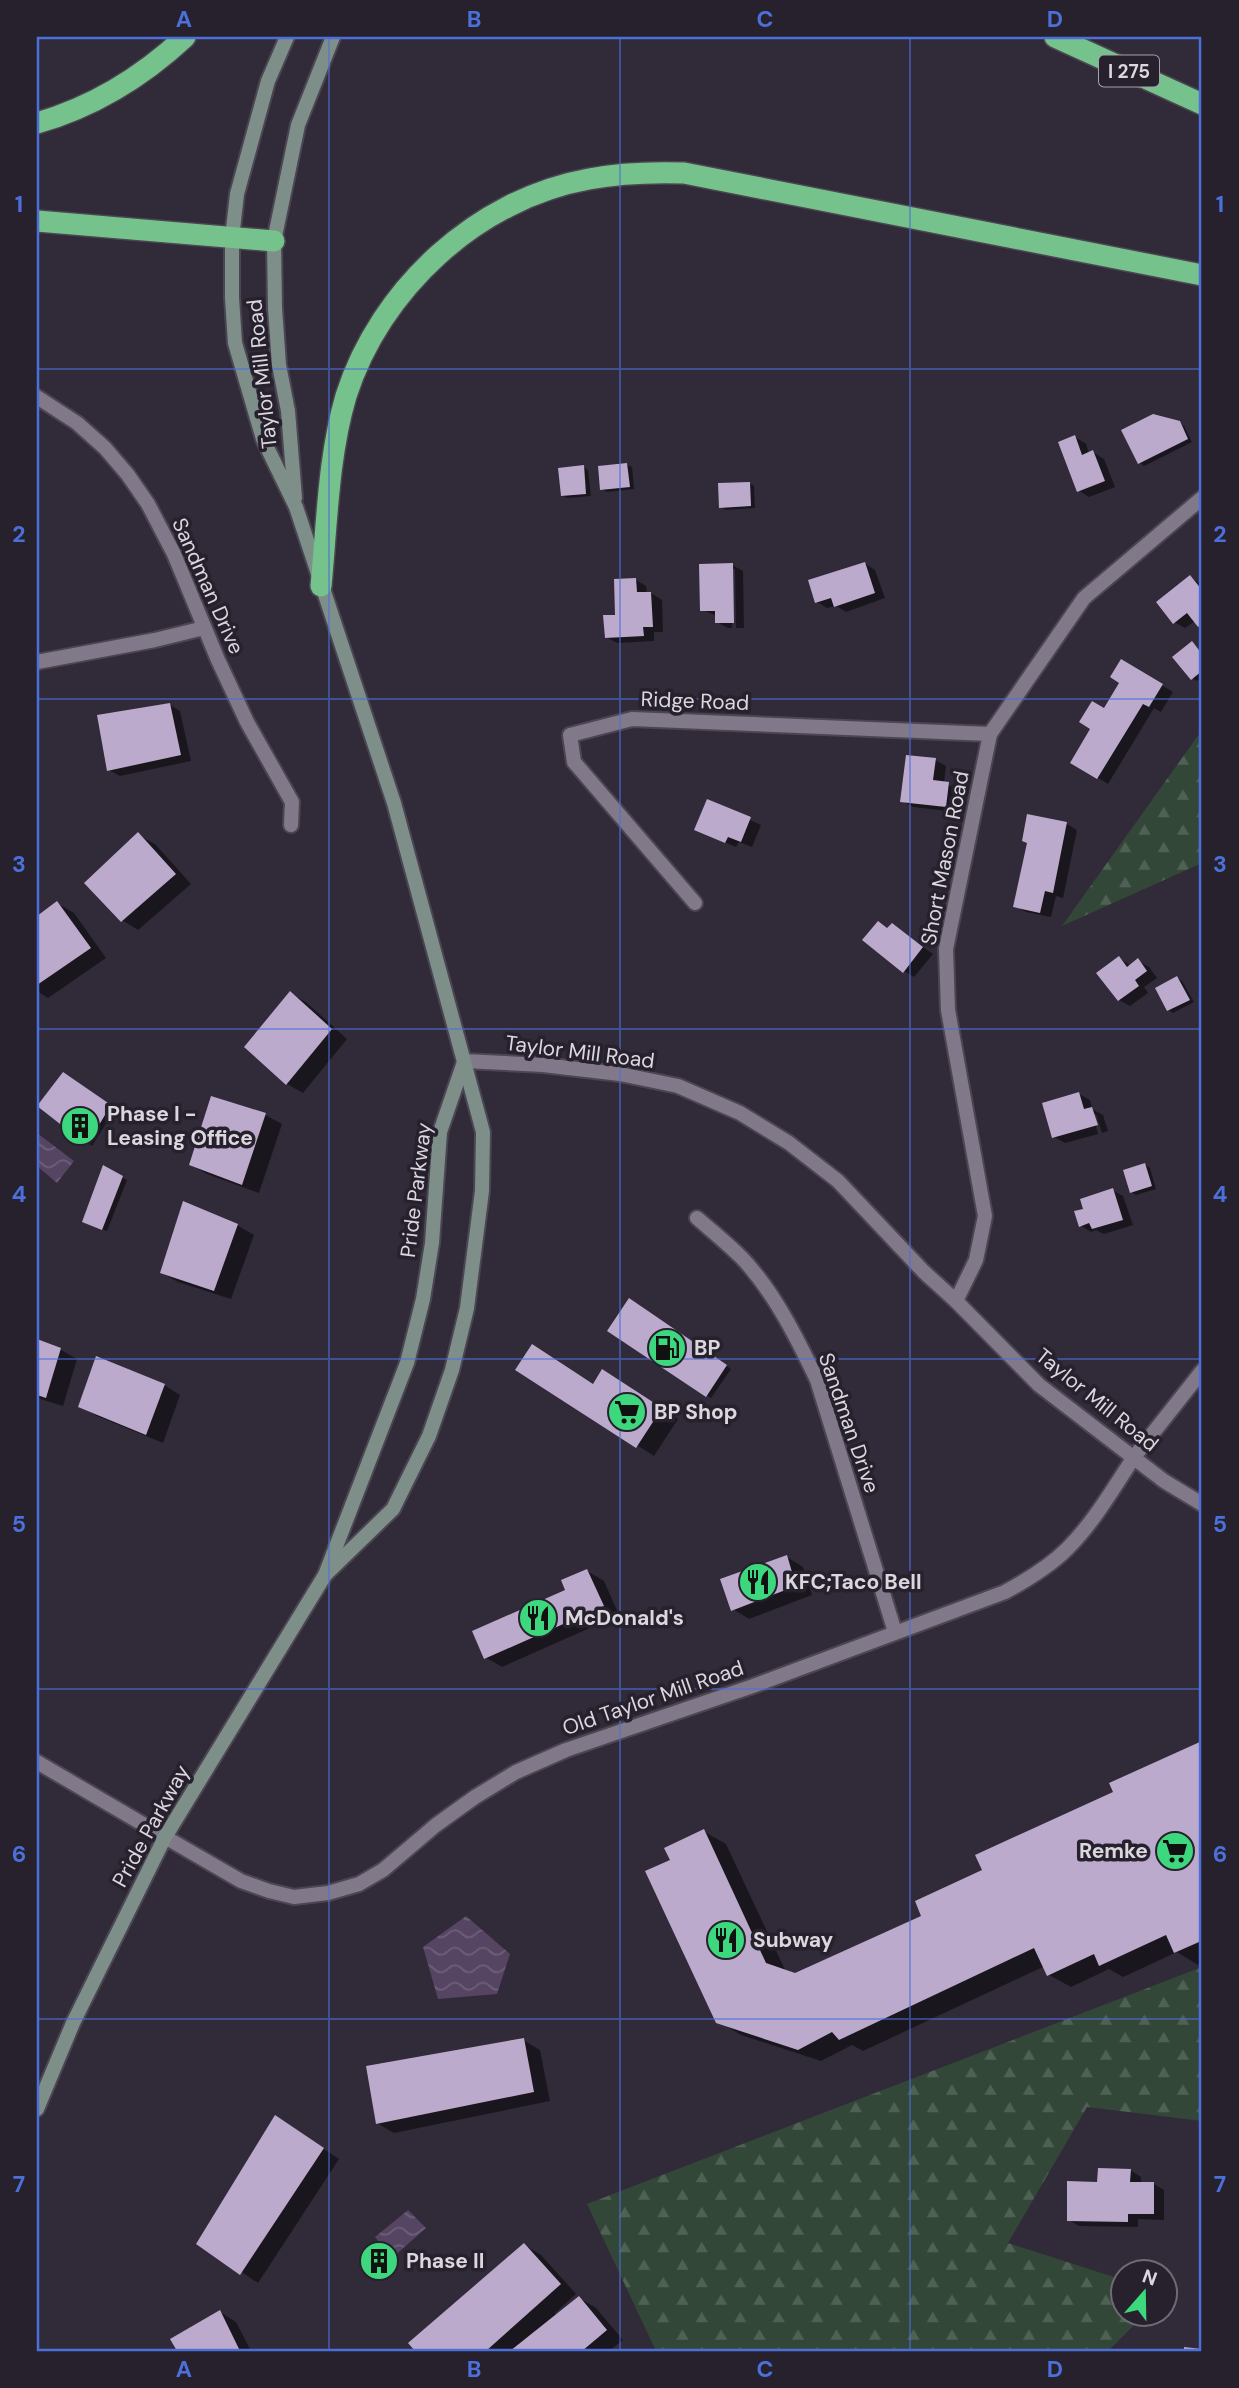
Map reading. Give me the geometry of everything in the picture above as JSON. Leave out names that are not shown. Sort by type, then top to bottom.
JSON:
[{"type":"highway","points":[[37,123],[71,113],[102,98],[159,61],[185,37]]},
{"type":"highway","name":"I 275","points":[[1055,37],[1202,104]]},
{"type":"highway","points":[[321,586],[332,467],[347,395],[364,354],[386,313],[408,284],[444,250],[497,211],[538,193],[587,179],[649,172],[684,173],[1202,275]]},
{"type":"highway","points":[[37,221],[274,241]]},
{"type":"main road","name":"Taylor Mill Road","points":[[287,37],[268,81],[237,194],[232,238],[235,343],[263,439],[296,507],[394,803],[464,1061]]},
{"type":"main road","name":"Taylor Mill Road","points":[[296,507],[288,411],[279,365],[274,241],[298,125],[333,37]]},
{"type":"main road","name":"Pride Parkway","points":[[37,2109],[73,2023],[165,1837],[325,1575],[407,1363],[423,1299],[432,1243],[440,1132],[464,1061]]},
{"type":"main road","name":"Pride Parkway","points":[[325,1575],[393,1509],[429,1436],[452,1370],[467,1308],[482,1191],[483,1132],[464,1061]]},
{"type":"street","name":"Sandman Drive","points":[[37,397],[78,424],[105,448],[148,504],[174,554],[247,722],[292,802],[291,825]]},
{"type":"street","name":"Short Mason Road","points":[[956,1301],[976,1260],[985,1216],[948,1010],[946,949],[990,734],[1084,598],[1202,498]]},
{"type":"street","points":[[37,662],[204,628]]},
{"type":"street","name":"Ridge Road","points":[[695,903],[575,762],[570,735],[632,719],[990,734]]},
{"type":"street","name":"Taylor Mill Road","points":[[464,1061],[543,1065],[620,1074],[678,1086],[740,1113],[789,1143],[838,1181],[924,1272],[1039,1385],[1164,1481],[1202,1504]]},
{"type":"street","name":"Sandman Drive","points":[[697,1218],[743,1259],[773,1298],[817,1380],[895,1632]]},
{"type":"street","name":"Old Taylor Mill Road","points":[[37,1762],[241,1881],[294,1897],[328,1894],[359,1884],[383,1870],[436,1825],[516,1772],[566,1750],[753,1686],[995,1596],[1037,1574],[1066,1551],[1093,1520],[1134,1457],[1202,1371]]},
{"type":"green space","points":[[1202,730],[1202,863],[1062,926]]},
{"type":"green space","points":[[1202,1967],[1202,2121],[1087,2107],[1008,2243],[1110,2276],[1110,2328],[1131,2328],[1108,2351],[656,2351],[587,2204]]},
{"type":"water","points":[[37,1133],[74,1161],[57,1183],[37,1166]]},
{"type":"water","points":[[466,1916],[510,1954],[497,1994],[438,1999],[423,1947]]},
{"type":"water","points":[[408,2210],[426,2228],[392,2258],[375,2237]]},
{"type":"building","points":[[1153,414],[1180,421],[1188,439],[1138,464],[1121,430]]},
{"type":"building","points":[[1075,435],[1082,455],[1093,450],[1105,481],[1077,492],[1058,442]]},
{"type":"building","points":[[627,463],[630,487],[600,490],[598,466]]},
{"type":"building","points":[[584,465],[586,494],[561,496],[558,468]]},
{"type":"building","points":[[750,482],[751,506],[719,508],[718,483]]},
{"type":"building","points":[[865,562],[875,593],[834,607],[831,598],[815,603],[808,580]]},
{"type":"building","points":[[733,563],[734,623],[715,623],[715,611],[700,611],[699,564]]},
{"type":"building","points":[[1190,575],[1202,590],[1202,624],[1198,627],[1187,613],[1173,624],[1156,602]]},
{"type":"building","points":[[636,578],[637,592],[651,592],[653,627],[643,627],[644,636],[605,638],[603,615],[615,615],[614,579]]},
{"type":"building","points":[[1192,641],[1202,654],[1202,671],[1191,680],[1172,657]]},
{"type":"building","points":[[1121,659],[1163,684],[1149,707],[1143,704],[1097,779],[1070,763],[1090,729],[1079,722],[1092,701],[1104,708],[1119,683],[1110,677]]},
{"type":"building","points":[[170,703],[181,755],[107,771],[97,715]]},
{"type":"building","points":[[906,755],[936,758],[933,780],[949,782],[946,807],[900,802]]},
{"type":"building","points":[[707,799],[751,817],[741,842],[728,837],[725,843],[694,830]]},
{"type":"building","points":[[1027,814],[1067,822],[1053,893],[1045,891],[1040,913],[1013,907],[1027,843],[1022,841]]},
{"type":"building","points":[[138,832],[176,874],[121,922],[84,883]]},
{"type":"building","points":[[57,901],[91,948],[37,985],[37,916]]},
{"type":"building","points":[[878,921],[887,928],[892,923],[923,947],[903,973],[862,940]]},
{"type":"building","points":[[1119,956],[1127,967],[1138,958],[1147,971],[1135,980],[1139,986],[1118,1001],[1096,973]]},
{"type":"building","points":[[1177,976],[1190,1000],[1167,1011],[1155,988]]},
{"type":"building","points":[[290,991],[332,1029],[286,1085],[244,1047]]},
{"type":"building","name":"Phase I - Leasing Office","points":[[63,1072],[111,1105],[87,1145],[37,1106]]},
{"type":"building","points":[[1079,1092],[1084,1109],[1092,1107],[1098,1125],[1052,1138],[1042,1103]]},
{"type":"building","points":[[211,1096],[266,1113],[242,1185],[189,1165]]},
{"type":"building","points":[[1145,1163],[1152,1186],[1130,1193],[1123,1170]]},
{"type":"building","points":[[103,1165],[123,1176],[102,1230],[82,1222]]},
{"type":"building","points":[[1113,1188],[1123,1220],[1092,1229],[1089,1223],[1079,1227],[1074,1211],[1083,1209],[1080,1199]]},
{"type":"building","points":[[183,1201],[238,1224],[214,1291],[160,1273]]},
{"type":"building","name":"BP","points":[[629,1298],[727,1365],[706,1397],[607,1331]]},
{"type":"building","points":[[37,1339],[61,1348],[46,1398],[37,1395]]},
{"type":"building","points":[[532,1344],[593,1384],[602,1369],[662,1408],[636,1448],[515,1370]]},
{"type":"building","points":[[96,1356],[165,1384],[146,1435],[78,1407]]},
{"type":"building","name":"KFC;Taco Bell","points":[[787,1555],[796,1586],[731,1611],[720,1579]]},
{"type":"building","name":"McDonald's","points":[[587,1569],[604,1606],[484,1659],[472,1631],[565,1590],[561,1580]]},
{"type":"building","points":[[1202,1741],[1202,1950],[1199,1942],[1174,1953],[1166,1935],[1099,1966],[1094,1954],[1047,1976],[1034,1948],[839,2040],[832,2032],[798,2050],[716,2023],[645,1871],[670,1860],[664,1848],[704,1829],[766,1963],[795,1973],[921,1916],[915,1901],[982,1870],[975,1855],[1113,1792],[1109,1783]]},
{"type":"building","points":[[524,2038],[534,2092],[376,2124],[366,2066]]},
{"type":"building","points":[[275,2115],[324,2148],[240,2275],[196,2244]]},
{"type":"building","points":[[1098,2168],[1131,2169],[1130,2182],[1154,2182],[1154,2214],[1128,2214],[1128,2222],[1067,2221],[1067,2181],[1097,2182]]},
{"type":"building","points":[[524,2243],[561,2284],[486,2351],[415,2351],[408,2343]]},
{"type":"building","name":"Phase II","points":[[380,2250],[387,2257],[379,2264],[372,2257]]},
{"type":"building","points":[[579,2296],[607,2330],[582,2351],[510,2351]]},
{"type":"building","points":[[220,2310],[240,2351],[177,2351],[170,2339]]},
{"type":"building","points":[[1184,2347],[1202,2349],[1202,2351],[1184,2351]]},
{"type":"place","name":"Phase I - Leasing Office","points":[[80,1126]]},
{"type":"place","name":"BP","points":[[667,1348]]},
{"type":"place","name":"BP Shop","points":[[627,1412]]},
{"type":"place","name":"KFC;Taco Bell","points":[[758,1582]]},
{"type":"place","name":"McDonald's","points":[[538,1618]]},
{"type":"place","name":"Remke","points":[[1175,1851]]},
{"type":"place","name":"Subway","points":[[726,1940]]},
{"type":"place","name":"Phase II","points":[[379,2261]]}]
